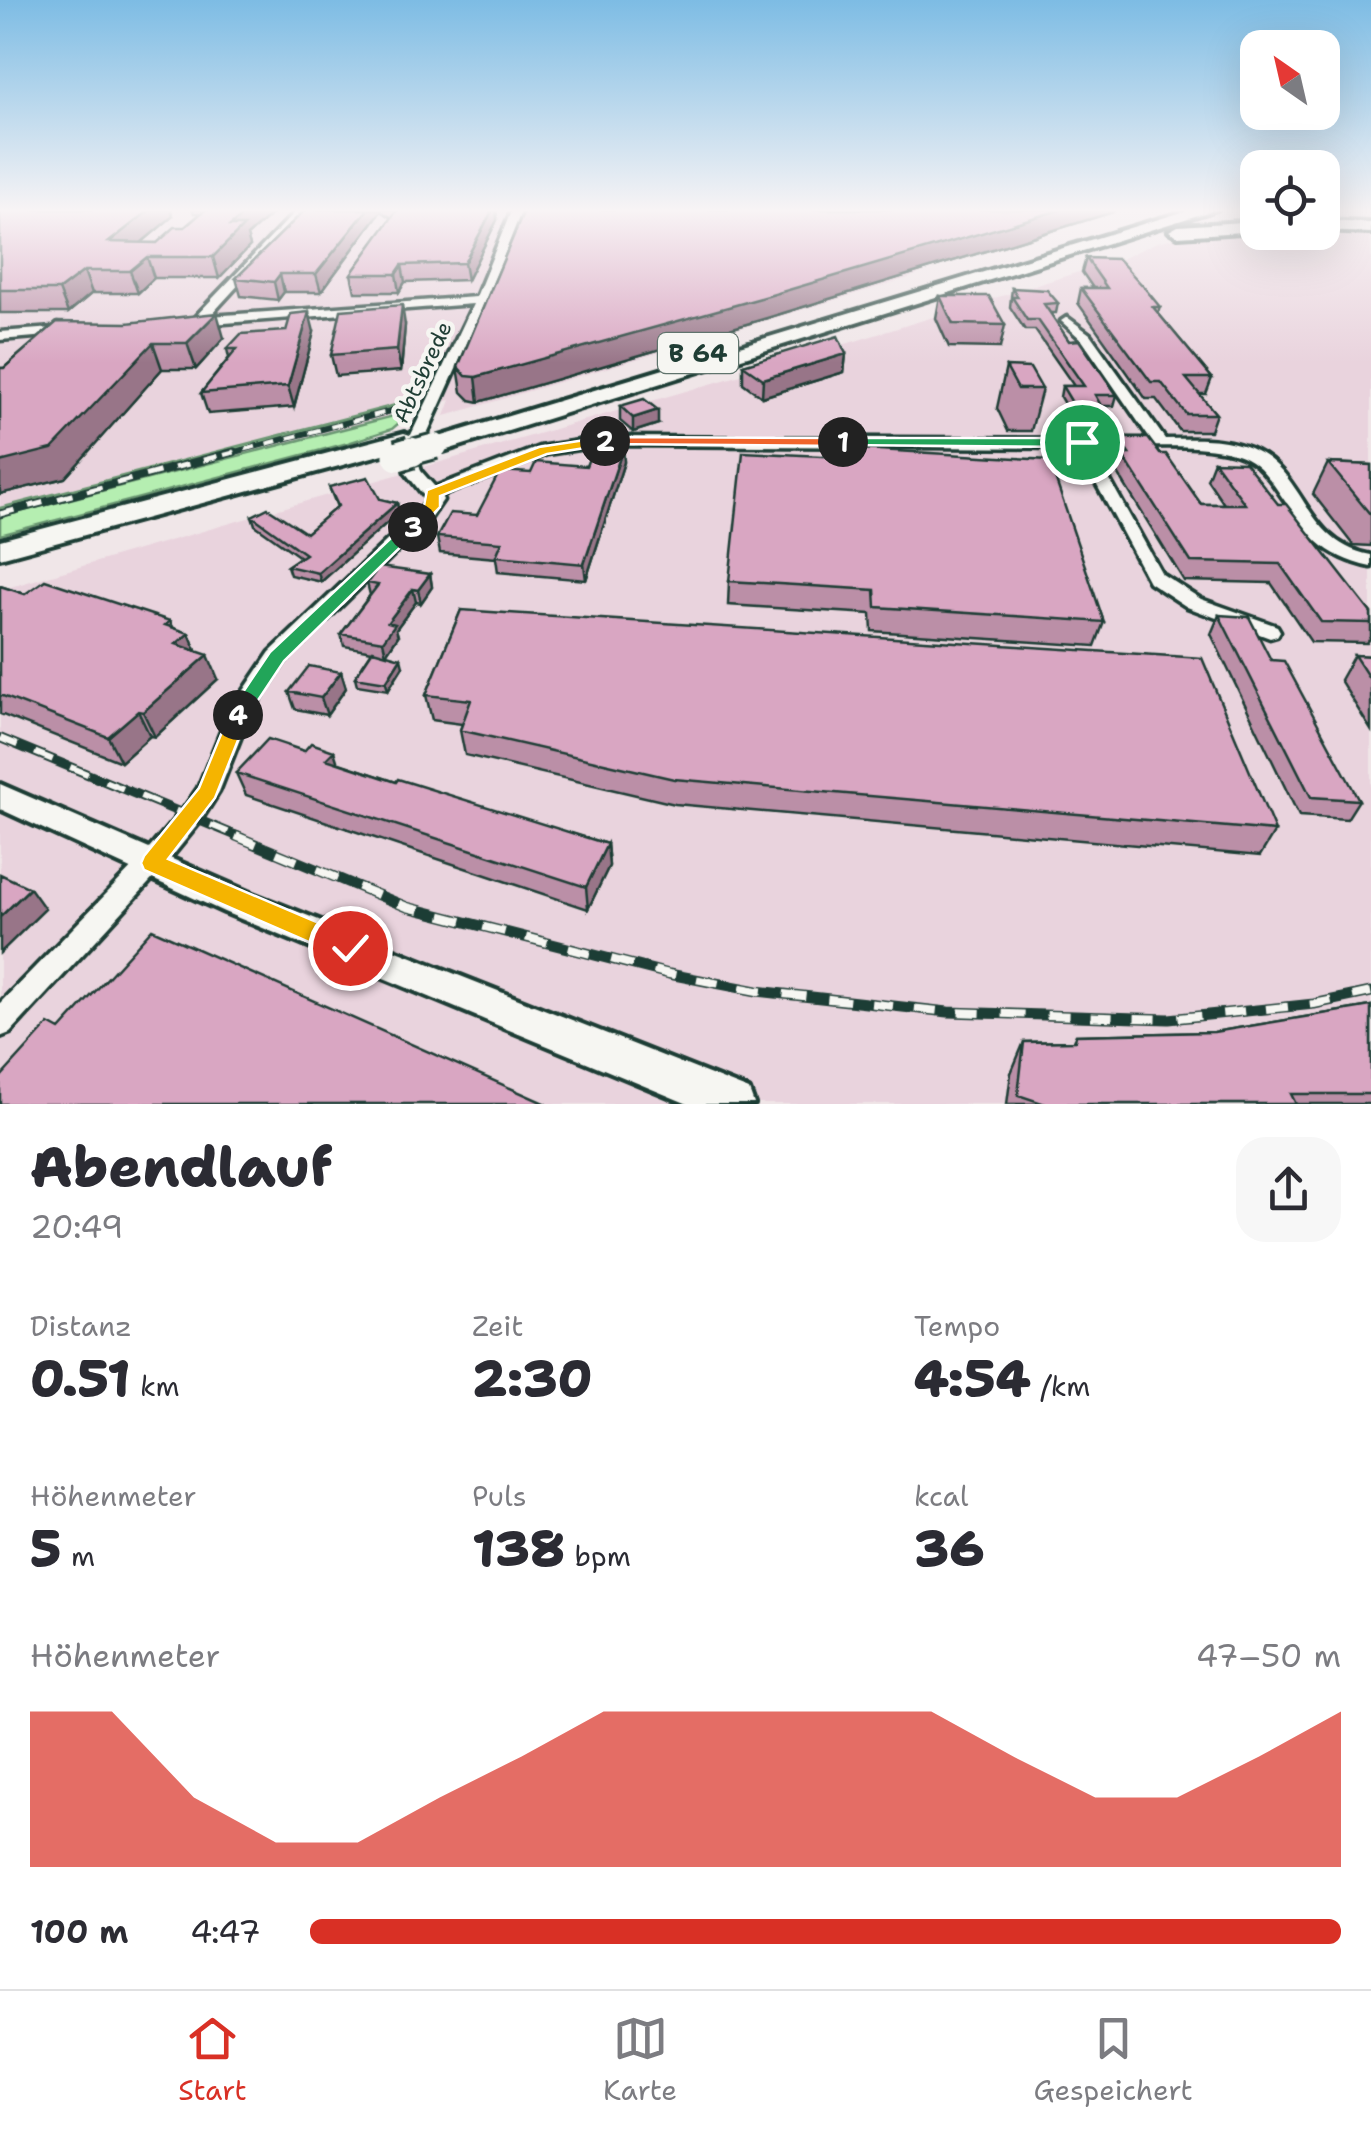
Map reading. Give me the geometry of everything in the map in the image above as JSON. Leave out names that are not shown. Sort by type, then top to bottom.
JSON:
[{"type":"highway","name":"B 64","points":[[436,438],[1001,261]]},
{"type":"highway","name":"B 64","points":[[0,564],[1037,261]]},
{"type":"highway","name":"B 64","points":[[0,549],[401,448]]},
{"type":"main road","points":[[0,796],[436,986],[735,1104]]},
{"type":"street","points":[[199,321],[256,261]]},
{"type":"street","name":"Abtsbrede","points":[[432,494],[413,472],[408,456],[496,261]]},
{"type":"street","points":[[184,322],[480,300]]},
{"type":"street","points":[[1067,321],[1086,337],[1160,443]]},
{"type":"street","points":[[0,336],[84,329]]},
{"type":"street","points":[[0,1023],[152,863],[208,792],[239,714],[277,657],[424,515],[434,500],[432,494],[512,460],[544,450],[604,441],[1222,444],[1247,451],[1264,462],[1326,544],[1342,554],[1371,561]]},
{"type":"street","points":[[1082,442],[1155,578],[1194,603],[1270,631]]},
{"type":"shaded area","points":[[0,261],[951,261],[909,278],[445,416],[451,400],[0,516]]},
{"type":"shaded area","points":[[1116,261],[1371,261],[1371,1104],[0,1104],[0,590],[810,355]]},
{"type":"green space","points":[[417,402],[0,511],[0,508]]},
{"type":"green space","points":[[413,411],[392,429],[348,443],[0,535],[0,517]]},
{"type":"building","points":[[0,261],[143,261],[130,271],[84,271],[59,290],[0,290]]},
{"type":"building","points":[[254,261],[327,261],[316,274],[280,274],[274,282],[236,278]]},
{"type":"building","points":[[361,261],[465,261],[402,265],[396,274],[351,274]]},
{"type":"building","points":[[503,261],[888,261],[476,377],[466,376],[458,367]]},
{"type":"building","points":[[1088,261],[1119,261],[1143,286],[1160,307],[1153,307],[1212,378],[1186,378],[1216,414],[1186,414],[1161,382],[1151,382],[1081,288],[1107,288]]},
{"type":"building","points":[[1012,288],[1047,290],[1058,303],[1044,304],[1069,341],[1079,340],[1117,395],[1095,395],[1111,423],[1083,421],[1062,386],[1084,386],[1038,320],[1027,320],[1012,297],[1018,297]]},
{"type":"building","points":[[940,296],[989,296],[1005,325],[953,324]]},
{"type":"building","points":[[402,305],[397,350],[331,355],[341,310]]},
{"type":"building","points":[[309,312],[288,386],[201,393],[237,349],[227,349],[241,334],[286,331],[291,314]]},
{"type":"building","points":[[217,313],[187,343],[153,343],[52,449],[0,462],[0,368],[57,322],[127,323]]},
{"type":"building","points":[[838,336],[846,354],[763,379],[743,365]]},
{"type":"building","points":[[1006,367],[1030,368],[1042,389],[1018,389]]},
{"type":"building","points":[[644,399],[658,410],[633,418],[620,406]]},
{"type":"building","points":[[1118,438],[1148,438],[1160,454],[1166,454],[1201,504],[1245,504],[1214,461],[1245,462],[1278,504],[1286,504],[1371,613],[1371,623],[1321,622],[1280,564],[1191,562],[1122,454],[1129,454]]},
{"type":"building","points":[[594,446],[623,448],[584,564],[496,556],[502,542],[437,537],[450,513],[477,515],[500,471],[531,473],[536,462],[586,466]]},
{"type":"building","points":[[861,449],[1049,460],[1104,622],[876,607],[875,590],[729,581],[743,452],[862,458]]},
{"type":"building","points":[[1328,463],[1371,465],[1371,514],[1370,514]]},
{"type":"building","points":[[368,477],[380,499],[397,503],[318,573],[287,566],[305,554],[252,516],[268,508],[306,533],[338,506],[329,487]]},
{"type":"building","points":[[379,567],[430,574],[388,622],[395,624],[383,641],[341,634],[378,585],[367,583]]},
{"type":"building","points":[[45,580],[170,621],[165,625],[189,633],[176,644],[208,655],[108,737],[0,695],[0,586],[25,594]]},
{"type":"building","points":[[461,610],[1202,658],[1275,831],[674,779],[460,730],[471,700],[426,695]]},
{"type":"building","points":[[1219,615],[1249,617],[1271,660],[1284,661],[1359,800],[1311,797]]},
{"type":"building","points":[[373,650],[401,658],[386,682],[355,677]]},
{"type":"building","points":[[1354,655],[1371,656],[1371,681]]},
{"type":"building","points":[[309,666],[341,672],[321,698],[289,692]]},
{"type":"building","points":[[268,739],[304,751],[311,743],[334,751],[326,759],[607,844],[586,887],[236,773]]},
{"type":"building","points":[[0,874],[30,888],[0,917]]},
{"type":"building","points":[[152,929],[546,1104],[0,1104],[0,1078],[49,1024],[60,1030]]},
{"type":"building","points":[[1371,1006],[1371,1094],[1291,1094],[1296,1104],[1045,1104],[1018,1095],[1024,1042],[1075,1041],[1076,1035],[1214,1032]]},
{"type":"railway","points":[[224,455],[421,403]]},
{"type":"railway","points":[[0,514],[234,452]]},
{"type":"railway","points":[[0,738],[242,838]]},
{"type":"railway","points":[[236,836],[407,907],[669,974],[757,991],[948,1012],[1169,1019],[1314,1004],[1371,992]]},
{"type":"route","points":[[350,948],[152,863],[208,792],[239,714],[262,676],[432,507],[432,494],[544,450],[604,441],[1082,442]]}]
